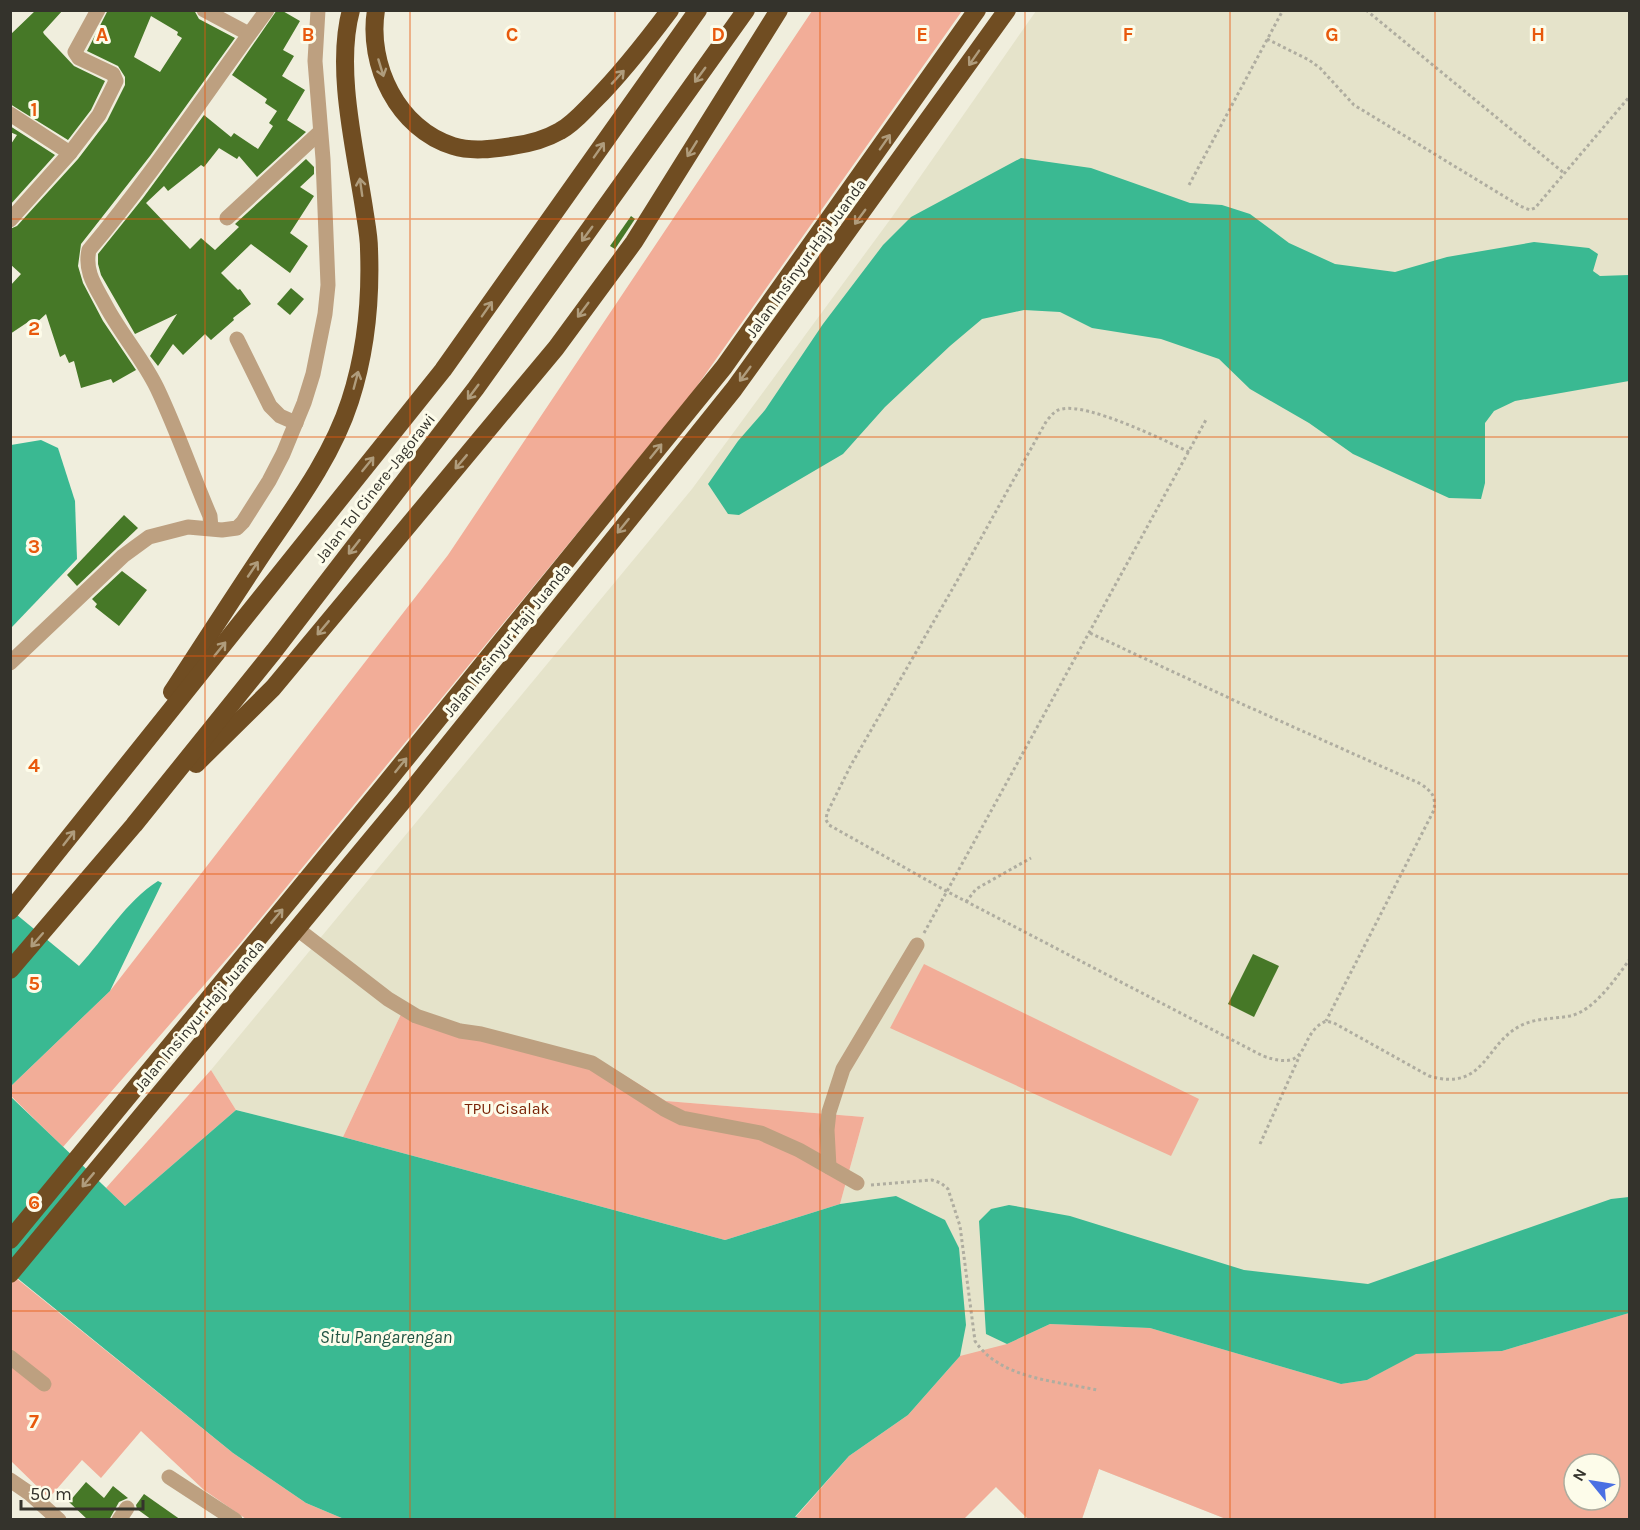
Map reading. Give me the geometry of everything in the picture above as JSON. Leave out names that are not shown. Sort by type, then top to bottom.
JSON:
[{"type":"highway","points":[[118,776],[294,507],[328,452],[350,403],[364,346],[369,293],[369,246],[348,102],[345,60],[347,26],[351,10]]},
{"type":"highway","points":[[376,10],[374,39],[378,63],[386,84],[398,105],[415,124],[433,137],[453,146],[472,150],[519,145],[560,131],[579,117],[621,74],[670,10]]},
{"type":"highway","name":"Jalan Tol Cinere–Jagorawi","points":[[10,911],[443,370],[698,10]]},
{"type":"highway","name":"Jalan Tol Cinere–Jagorawi","points":[[10,970],[134,825],[274,651],[476,388],[746,10]]},
{"type":"highway","points":[[134,825],[273,688],[556,348],[634,242],[779,10]]},
{"type":"highway","name":"Jalan Insinyur Haji Juanda","points":[[10,1240],[383,787],[724,367],[977,10]]},
{"type":"highway","name":"Jalan Insinyur Haji Juanda","points":[[10,1274],[403,801],[734,389],[1007,10]]},
{"type":"highway","points":[[383,787],[403,801]]},
{"type":"street","points":[[10,220],[70,153],[99,115],[116,81],[113,74],[79,58],[75,52],[98,10]]},
{"type":"street","points":[[204,10],[249,34]]},
{"type":"street","points":[[211,528],[210,516],[156,386],[112,317],[90,277],[87,259],[89,250],[155,168],[181,128],[267,10]]},
{"type":"street","points":[[10,663],[138,544],[149,537],[175,529],[188,527],[230,530],[237,528],[269,481],[304,403],[325,314],[328,285],[321,132],[315,61],[318,10]]},
{"type":"street","points":[[10,114],[70,153]]},
{"type":"street","points":[[227,218],[321,132]]},
{"type":"street","points":[[237,339],[270,406],[280,416],[296,423]]},
{"type":"street","points":[[297,928],[388,999],[416,1016],[437,1024],[592,1063],[682,1118],[761,1133],[799,1150],[857,1183]]},
{"type":"street","points":[[829,1167],[827,1130],[829,1112],[843,1069],[917,945]]},
{"type":"street","points":[[10,1357],[44,1384]]},
{"type":"street","points":[[169,1477],[235,1520]]},
{"type":"street","points":[[10,1480],[29,1493],[59,1520]]},
{"type":"path","points":[[1189,185],[1283,10]]},
{"type":"path","points":[[1366,10],[1565,173]]},
{"type":"path","points":[[1267,39],[1320,68],[1354,105],[1520,207],[1530,210],[1535,208],[1629,96]]},
{"type":"path","points":[[1189,452],[1136,427],[1078,409],[1063,408],[1054,412],[1047,420],[851,765],[826,813],[826,820],[830,825],[966,902],[1263,1056],[1284,1061],[1293,1060],[1300,1054]]},
{"type":"path","points":[[917,945],[1207,418]]},
{"type":"path","points":[[1090,633],[1421,784],[1432,792],[1436,800],[1434,810],[1326,1021],[1314,1030],[1300,1054],[1260,1144]]},
{"type":"path","points":[[966,902],[976,889],[1031,858]]},
{"type":"path","points":[[1326,1021],[1334,1023],[1429,1076],[1442,1080],[1455,1080],[1482,1066],[1512,1031],[1521,1025],[1532,1021],[1573,1015],[1588,1006],[1606,991],[1629,959]]},
{"type":"path","points":[[857,1183],[871,1185],[932,1180],[948,1189],[960,1226],[972,1306],[973,1329],[975,1341],[980,1349],[1020,1374],[1097,1390]]},
{"type":"shaded area","points":[[1036,11],[1629,11],[1629,1519],[1226,1519],[1099,1469],[1082,1519],[1028,1519],[995,1486],[896,1196],[840,1204],[864,1117],[666,1101],[616,1070],[403,1010],[343,1137],[236,1110],[211,1070],[692,489],[892,217]]},
{"type":"green space","points":[[812,11],[962,11],[690,396],[238,946],[63,1147],[11,1096],[11,1086],[110,991],[448,555]]},
{"type":"green space","points":[[924,964],[1199,1099],[1171,1156],[890,1028]]},
{"type":"green space","name":"TPU Cisalak","points":[[403,1010],[616,1070],[666,1101],[864,1117],[840,1204],[725,1240],[343,1137]]},
{"type":"green space","points":[[211,1070],[236,1110],[125,1206],[106,1188]]},
{"type":"green space","points":[[16,1278],[233,1453],[306,1503],[344,1519],[246,1519],[204,1490],[141,1431],[101,1478],[82,1460],[49,1498],[11,1461],[10,1284]]},
{"type":"green space","points":[[1629,1313],[1629,1519],[1226,1519],[1099,1469],[1082,1519],[1028,1519],[996,1487],[964,1519],[793,1520],[849,1456],[908,1415],[960,1356],[1007,1344],[1050,1324],[1150,1328],[1341,1384],[1367,1380],[1415,1354],[1502,1351]]},
{"type":"water","points":[[1021,158],[1091,168],[1190,203],[1222,205],[1250,214],[1289,243],[1335,264],[1395,272],[1447,257],[1534,242],[1589,248],[1598,254],[1593,271],[1600,276],[1629,275],[1629,381],[1515,401],[1494,411],[1485,423],[1485,483],[1481,499],[1449,498],[1353,454],[1309,423],[1250,389],[1219,359],[1161,339],[1092,328],[1060,312],[1024,310],[982,319],[885,407],[843,454],[739,515],[728,514],[708,484],[738,441],[765,410],[823,324],[883,245],[911,217]]},
{"type":"water","points":[[41,440],[58,448],[75,501],[77,559],[11,628],[11,445]]},
{"type":"water","points":[[158,881],[162,883],[110,991],[11,1086],[11,910],[79,966],[136,899]]},
{"type":"water","name":"Situ Pangarengan","points":[[10,1096],[125,1206],[236,1110],[725,1240],[840,1204],[896,1196],[945,1220],[959,1248],[966,1325],[960,1356],[908,1415],[849,1456],[793,1519],[344,1519],[306,1503],[233,1453],[11,1273]]},
{"type":"water","points":[[1629,1197],[1629,1313],[1502,1351],[1416,1354],[1367,1380],[1341,1384],[1150,1328],[1050,1324],[1007,1344],[986,1334],[979,1221],[991,1209],[1009,1205],[1070,1216],[1244,1270],[1368,1284],[1611,1199]]},
{"type":"building","points":[[36,10],[63,10],[43,32],[44,34],[74,66],[105,81],[91,110],[68,140],[10,104],[10,35]]},
{"type":"building","points":[[108,10],[194,10],[199,19],[235,38],[150,156],[81,244],[78,266],[83,283],[103,321],[136,370],[113,383],[111,379],[81,388],[74,361],[69,363],[65,354],[60,357],[46,314],[35,324],[31,320],[10,334],[10,286],[21,274],[10,264],[10,229],[17,226],[78,159],[107,121],[125,85],[125,77],[118,66],[87,51]],"holes":[[[151,16],[178,32],[177,35],[182,38],[160,72],[134,57]]]},
{"type":"building","points":[[277,10],[300,21],[283,50],[294,56],[282,76],[305,90],[287,120],[306,132],[257,177],[239,156],[237,159],[219,148],[204,167],[201,165],[168,191],[164,186],[146,203],[190,249],[201,238],[215,250],[239,227],[235,224],[306,159],[314,167],[314,174],[300,187],[314,196],[290,233],[308,246],[290,273],[251,244],[221,273],[238,290],[240,289],[251,304],[211,340],[205,334],[183,355],[173,344],[158,366],[150,356],[177,314],[135,334],[101,275],[98,254],[143,198],[204,115],[231,137],[234,133],[258,149],[273,126],[269,123],[277,111],[265,103],[267,99],[232,75]]},
{"type":"building","points":[[10,126],[55,155],[10,205],[11,144],[17,135],[10,132]]},
{"type":"building","points":[[631,216],[635,219],[615,249],[610,246]]},
{"type":"building","points":[[291,288],[304,299],[290,315],[277,304]]},
{"type":"building","points":[[124,515],[138,528],[77,586],[67,575]]},
{"type":"building","points":[[122,571],[147,590],[119,626],[95,607],[97,604],[92,599]]},
{"type":"building","points":[[1253,954],[1279,966],[1254,1017],[1228,1004]]},
{"type":"building","points":[[86,1482],[104,1498],[113,1486],[128,1498],[119,1502],[109,1520],[88,1520],[69,1502]]},
{"type":"building","points":[[144,1494],[181,1520],[152,1520],[137,1509],[136,1505]]},
{"type":"waterway","points":[[793,1518],[797,1520]]}]
